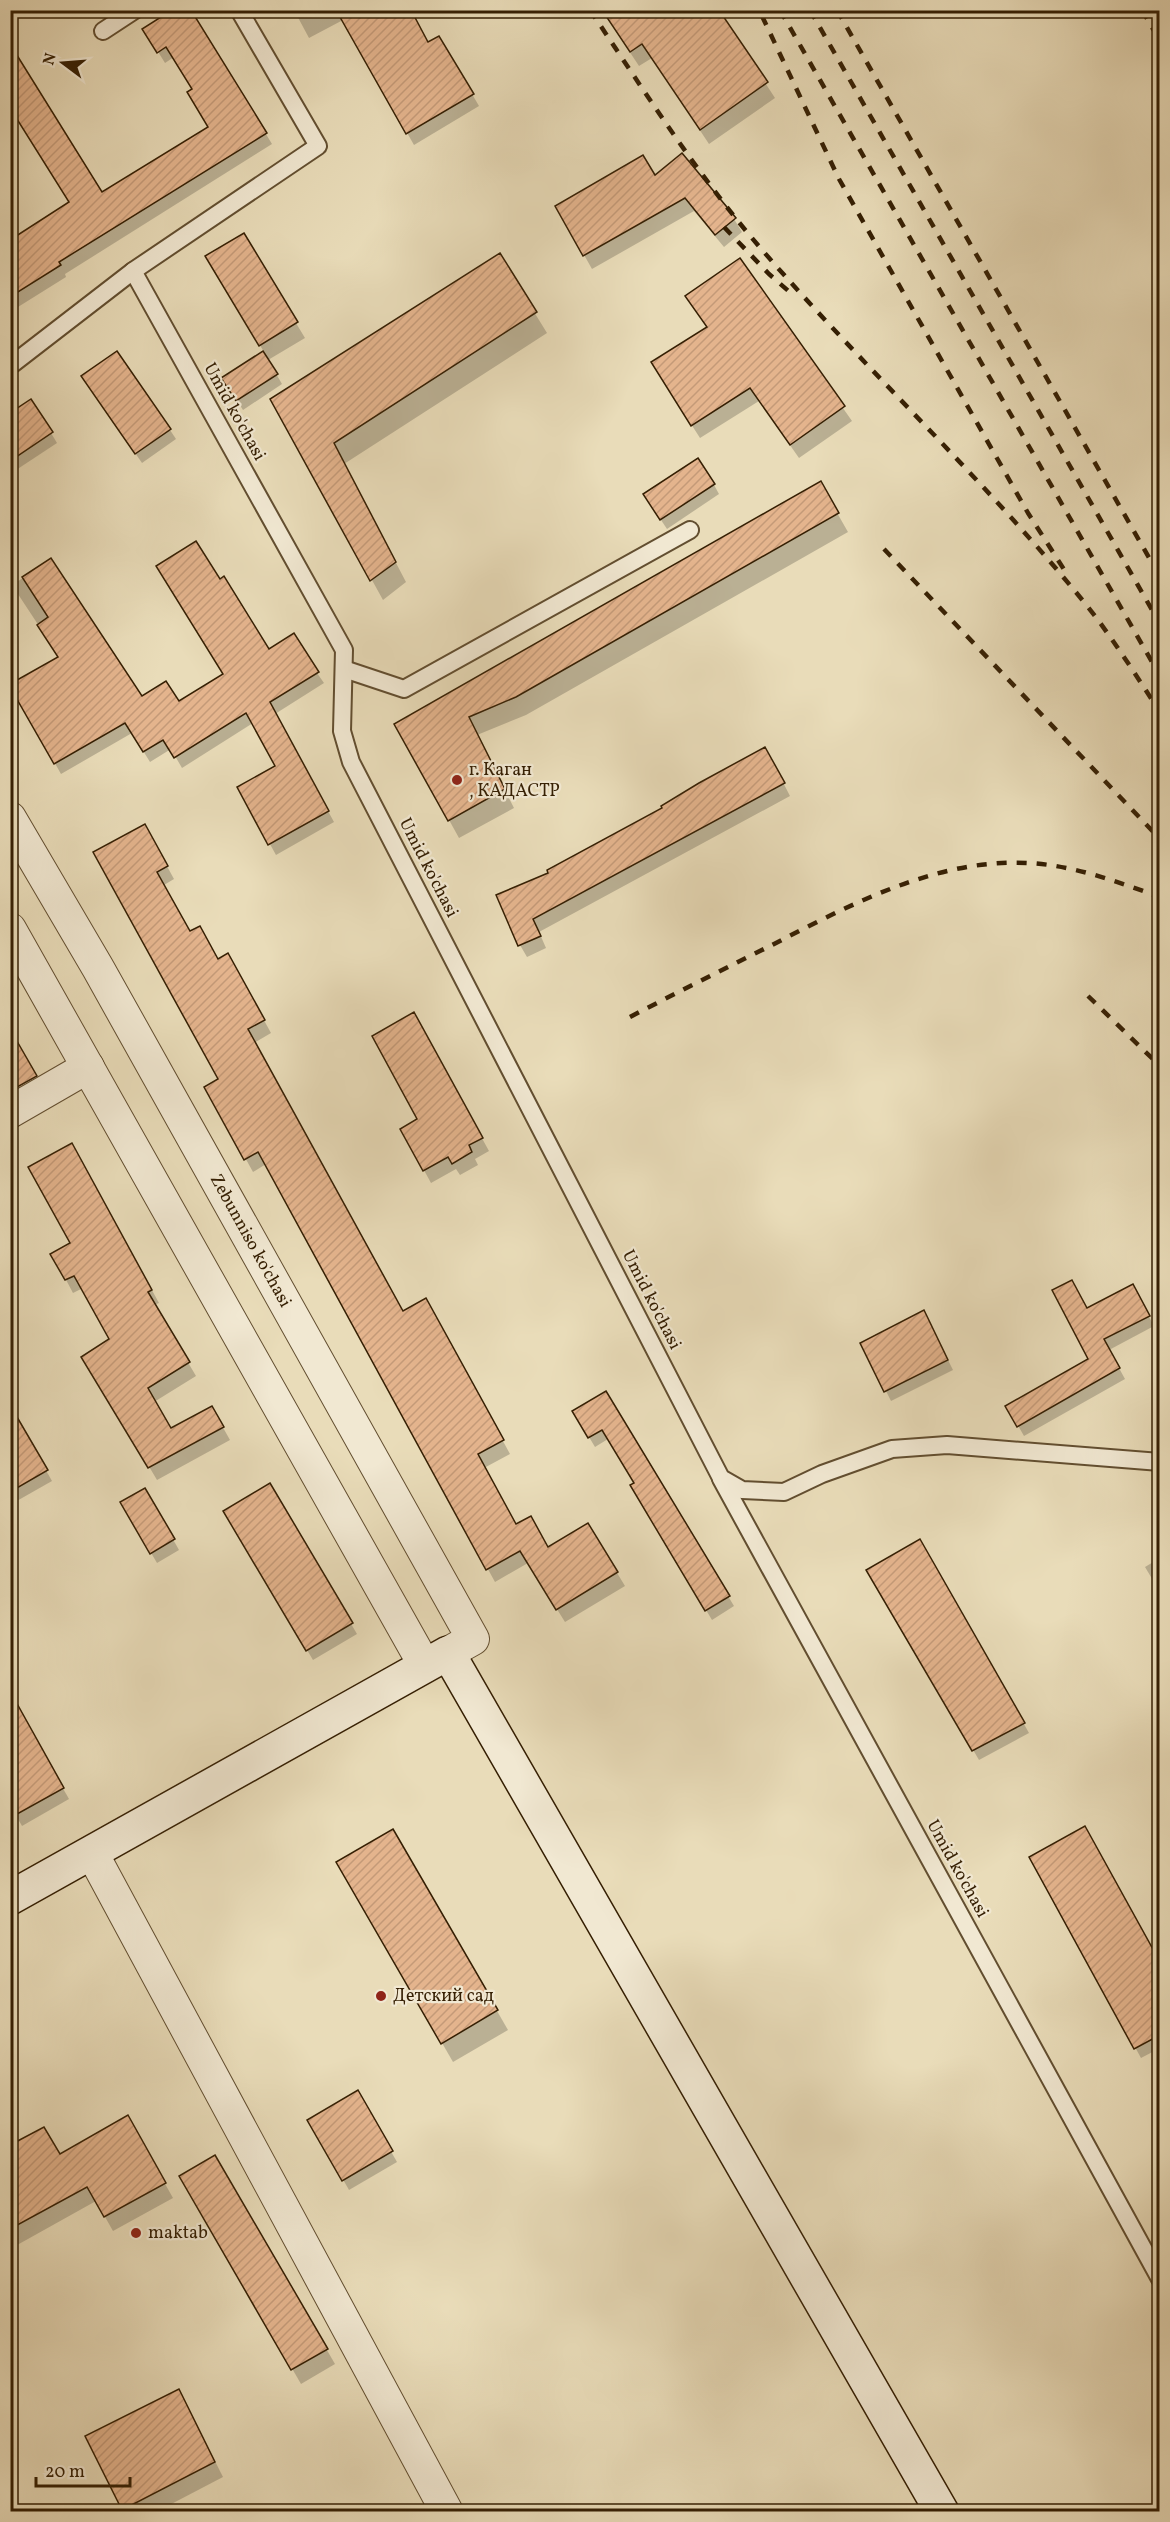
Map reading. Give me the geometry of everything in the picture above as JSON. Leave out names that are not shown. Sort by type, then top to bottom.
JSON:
[{"type":"street","name":"Zebunniso ko'chasi","points":[[10,818],[98,968],[473,1639],[436,1660]]},
{"type":"street","points":[[10,929],[88,1067],[436,1660],[942,2511]]},
{"type":"street","points":[[10,1112],[88,1067]]},
{"type":"street","points":[[10,1898],[436,1660]]},
{"type":"street","points":[[92,1853],[447,2511]]},
{"type":"lane","points":[[103,31],[135,10]]},
{"type":"lane","points":[[10,366],[133,271],[318,146],[239,10]]},
{"type":"lane","name":"Umid ko'chasi","points":[[133,271],[344,650],[342,731],[351,762],[721,1478],[1160,2279]]},
{"type":"lane","points":[[344,669],[404,689],[690,530]]},
{"type":"lane","points":[[721,1478],[742,1490],[784,1492],[822,1474],[892,1449],[947,1445],[1160,1462]]},
{"type":"building","points":[[172,10],[191,10],[267,133],[59,262],[61,265],[10,297],[10,240],[69,202],[10,108],[10,44],[102,192],[208,127],[187,92],[192,89],[166,47],[157,53],[142,29]]},
{"type":"building","points":[[336,10],[411,10],[428,42],[439,36],[474,94],[406,134]]},
{"type":"building","points":[[602,10],[719,10],[768,82],[700,130],[642,44],[630,52]]},
{"type":"building","points":[[682,153],[736,218],[715,235],[685,198],[583,256],[555,206],[643,155],[655,175]]},
{"type":"building","points":[[244,233],[298,322],[259,346],[205,256]]},
{"type":"building","points":[[500,253],[537,312],[334,443],[396,562],[370,581],[270,399]]},
{"type":"building","points":[[740,258],[845,406],[790,445],[750,388],[691,426],[651,362],[707,327],[685,296]]},
{"type":"building","points":[[117,351],[171,429],[135,454],[81,376]]},
{"type":"building","points":[[263,351],[278,374],[236,401],[221,378]]},
{"type":"building","points":[[31,399],[53,432],[10,461],[10,413]]},
{"type":"building","points":[[698,458],[715,484],[660,520],[643,494]]},
{"type":"building","points":[[821,481],[839,513],[516,697],[469,717],[505,789],[448,821],[394,724]]},
{"type":"building","points":[[196,541],[220,579],[224,576],[269,649],[294,633],[319,672],[270,702],[329,811],[268,845],[237,787],[275,766],[246,713],[174,758],[163,740],[143,752],[125,723],[54,764],[10,687],[10,684],[58,657],[37,625],[48,617],[22,577],[51,558],[142,696],[166,681],[179,701],[223,674],[156,566]]},
{"type":"building","points":[[765,747],[785,783],[533,919],[541,936],[518,946],[496,895],[548,873],[547,870],[662,808],[661,806],[699,783]]},
{"type":"building","points":[[145,824],[168,866],[157,872],[190,931],[200,926],[218,959],[228,953],[265,1020],[248,1029],[403,1311],[426,1298],[504,1440],[478,1454],[516,1524],[531,1516],[548,1547],[588,1523],[618,1572],[556,1610],[520,1551],[486,1570],[258,1152],[244,1160],[204,1087],[218,1079],[93,852]]},
{"type":"building","points":[[414,1012],[483,1138],[469,1145],[472,1152],[452,1164],[448,1157],[423,1171],[400,1129],[417,1119],[372,1036]]},
{"type":"building","points":[[10,1029],[37,1076],[10,1091]]},
{"type":"building","points":[[72,1143],[152,1290],[148,1292],[190,1362],[148,1388],[171,1428],[212,1406],[224,1427],[148,1468],[81,1357],[109,1339],[74,1276],[65,1280],[50,1254],[70,1243],[28,1167]]},
{"type":"building","points":[[1072,1280],[1087,1308],[1133,1284],[1150,1316],[1104,1339],[1120,1368],[1017,1427],[1005,1406],[1088,1359],[1052,1290]]},
{"type":"building","points":[[924,1310],[948,1360],[884,1392],[860,1343]]},
{"type":"building","points":[[606,1391],[730,1596],[705,1611],[630,1485],[634,1483],[602,1430],[588,1438],[572,1411]]},
{"type":"building","points":[[10,1405],[48,1470],[10,1492]]},
{"type":"building","points":[[270,1483],[353,1623],[306,1651],[223,1511]]},
{"type":"building","points":[[145,1488],[175,1539],[150,1554],[120,1502]]},
{"type":"building","points":[[920,1539],[1025,1723],[972,1751],[866,1570]]},
{"type":"building","points":[[10,1691],[64,1788],[10,1818]]},
{"type":"building","points":[[1085,1826],[1160,1962],[1160,2035],[1134,2049],[1029,1857]]},
{"type":"building","points":[[393,1829],[498,2010],[441,2044],[336,1862]]},
{"type":"building","points":[[358,2090],[393,2151],[342,2181],[307,2120]]},
{"type":"building","points":[[128,2115],[166,2183],[104,2217],[87,2187],[10,2229],[10,2145],[44,2127],[60,2154]]},
{"type":"building","points":[[215,2155],[328,2349],[291,2370],[179,2176]]},
{"type":"building","points":[[179,2389],[215,2462],[122,2510],[85,2436]]},
{"type":"railway","points":[[590,10],[673,133],[739,222],[803,296],[968,471],[1049,561],[1098,620],[1160,712]]},
{"type":"railway","points":[[780,10],[1160,676]]},
{"type":"railway","points":[[810,10],[1160,624]]},
{"type":"railway","points":[[837,10],[1160,577]]},
{"type":"railway","points":[[1142,10],[1160,41]]},
{"type":"railway","points":[[762,16],[839,179],[1028,513],[1065,571]]},
{"type":"railway","points":[[724,227],[769,274],[793,295]]},
{"type":"railway","points":[[884,549],[1160,839]]},
{"type":"railway","points":[[630,1017],[861,901],[926,877],[960,868],[994,863],[1045,864],[1095,875],[1160,897]]},
{"type":"railway","points":[[1088,996],[1160,1066]]},
{"type":"place","name":"г. Каган , КАДАСТР","points":[[457,780]]},
{"type":"place","name":"Детский сад","points":[[381,1996]]},
{"type":"place","name":"maktab","points":[[136,2233]]}]
